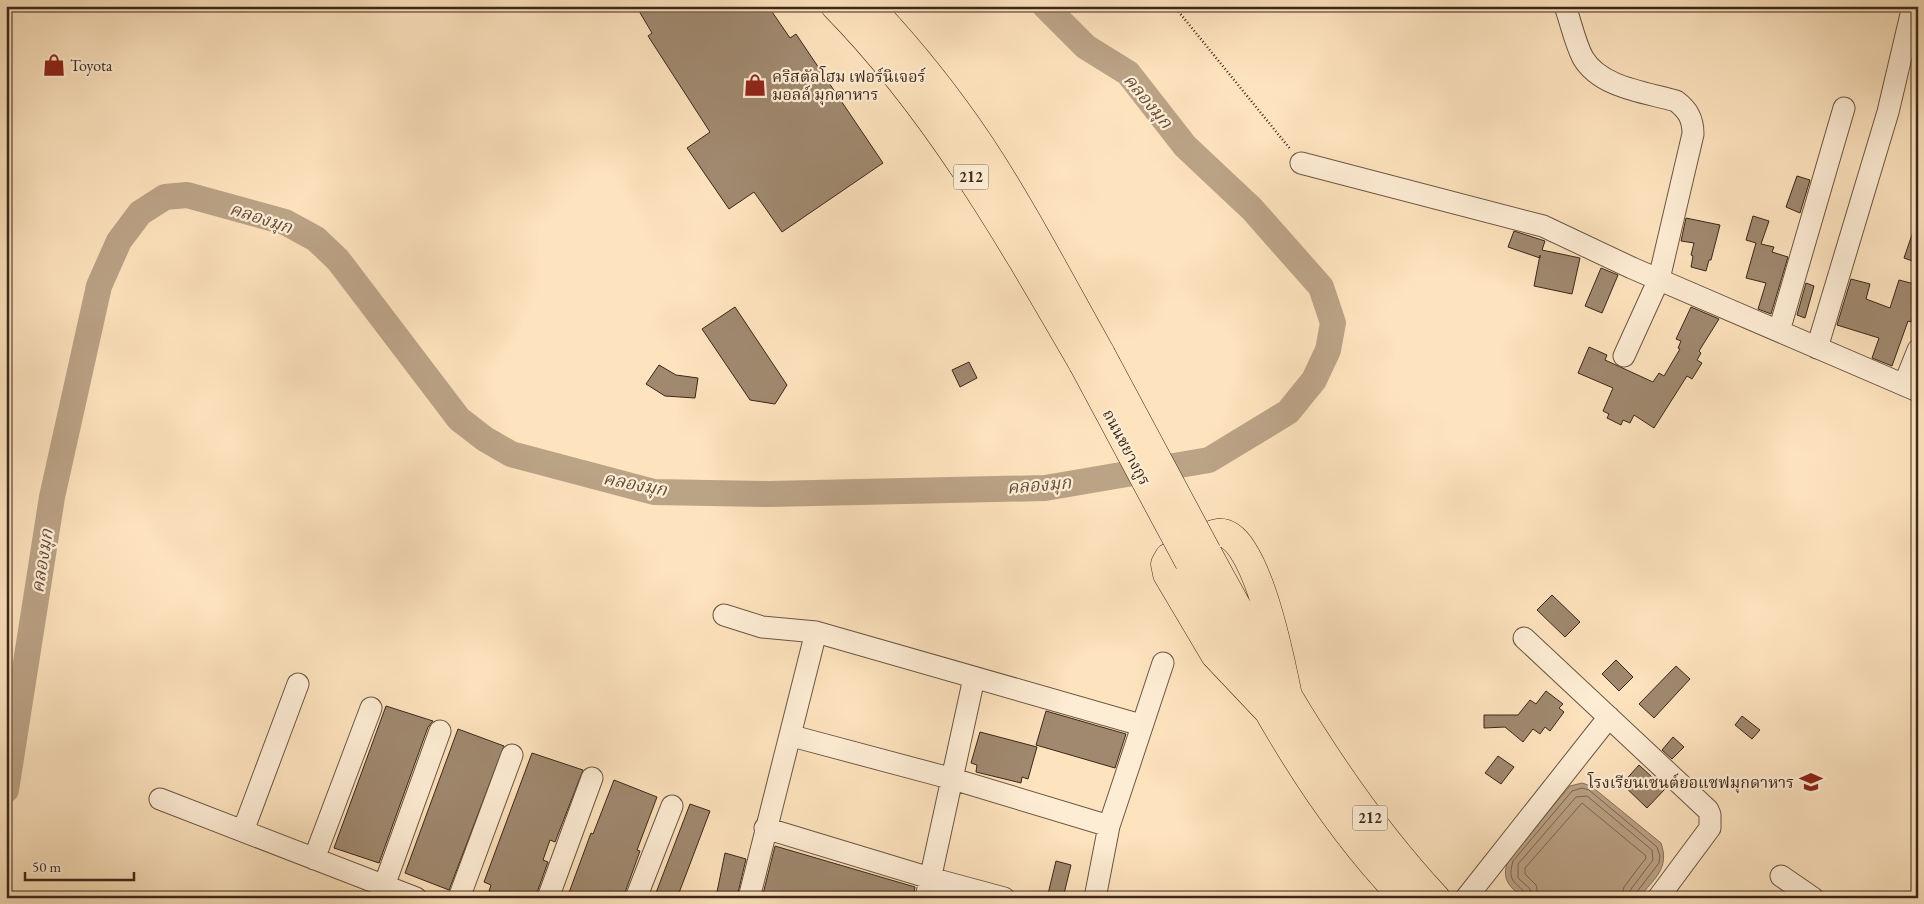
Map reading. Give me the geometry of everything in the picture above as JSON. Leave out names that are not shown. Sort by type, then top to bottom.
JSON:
[{"type":"main road","name":"ถนนชยางกูร","points":[[835,6],[865,37],[930,117],[1092,359]]},
{"type":"main road","name":"ถนนชยางกูร","points":[[870,6],[948,100],[981,147],[1028,225],[1092,359],[1278,703],[1336,817],[1404,898]]},
{"type":"main road","points":[[1217,533],[1228,535],[1239,543],[1260,586],[1270,619],[1278,703],[1215,655],[1167,574],[1165,564],[1169,557],[1217,533]]},
{"type":"main road","name":"ถนนชยางกูร","points":[[1278,703],[1416,876],[1436,898]]},
{"type":"street","points":[[1565,6],[1583,58],[1596,73],[1611,82],[1676,101],[1683,106],[1693,122],[1693,134],[1659,279],[1624,356]]},
{"type":"street","points":[[1818,348],[1888,112],[1913,6]]},
{"type":"street","points":[[1779,331],[1844,108]]},
{"type":"street","points":[[1301,163],[1523,219],[1543,226],[1659,279],[1911,388],[1918,350]]},
{"type":"street","points":[[724,615],[762,627],[816,632],[1142,725]]},
{"type":"street","points":[[749,898],[765,828],[792,736],[816,632]]},
{"type":"street","points":[[1524,638],[1704,805],[1710,815],[1710,828],[1658,898]]},
{"type":"street","points":[[1095,898],[1109,826],[1163,663]]},
{"type":"street","points":[[928,888],[974,678]]},
{"type":"street","points":[[243,831],[298,684]]},
{"type":"street","points":[[314,859],[372,708]]},
{"type":"street","points":[[1466,898],[1609,716]]},
{"type":"street","points":[[384,886],[440,731]]},
{"type":"street","points":[[792,736],[953,779],[1109,826]]},
{"type":"street","points":[[459,898],[512,755]]},
{"type":"street","points":[[548,898],[592,778]]},
{"type":"street","points":[[160,799],[416,898]]},
{"type":"street","points":[[636,898],[672,806]]},
{"type":"street","points":[[765,828],[928,888],[1004,898]]},
{"type":"street","points":[[1781,876],[1813,898]]},
{"type":"path","points":[[1174,6],[1178,8],[1301,163]]},
{"type":"water","points":[[1582,783],[1591,786],[1661,843],[1663,860],[1659,873],[1639,898],[1523,898],[1507,881],[1506,866],[1508,859],[1570,786]]},
{"type":"building","name":"คริสตัลโฮม เฟอร์นิเจอร์ มอลล์ มุกดาหาร","points":[[636,6],[768,6],[790,38],[796,34],[883,163],[782,232],[754,192],[729,209],[687,148],[710,132],[648,36],[652,33]]},
{"type":"building","points":[[1797,176],[1810,180],[1800,213],[1786,207]]},
{"type":"building","points":[[1753,216],[1769,221],[1761,244],[1774,247],[1772,252],[1788,257],[1771,314],[1758,309],[1766,283],[1746,278],[1756,243],[1746,240]]},
{"type":"building","points":[[1686,218],[1720,225],[1711,260],[1709,260],[1706,271],[1691,267],[1694,243],[1681,241]]},
{"type":"building","points":[[1916,223],[1918,223],[1918,263],[1904,258]]},
{"type":"building","points":[[1514,231],[1545,241],[1542,250],[1580,258],[1572,294],[1534,286],[1539,258],[1508,247]]},
{"type":"building","points":[[1601,268],[1618,275],[1602,313],[1585,306]]},
{"type":"building","points":[[1851,279],[1870,284],[1866,299],[1890,308],[1899,280],[1918,285],[1918,303],[1911,322],[1908,321],[1892,366],[1872,358],[1879,338],[1837,325]]},
{"type":"building","points":[[1806,283],[1814,286],[1805,318],[1797,315]]},
{"type":"building","points":[[735,307],[787,385],[775,404],[750,400],[702,329]]},
{"type":"building","points":[[1691,307],[1719,319],[1699,351],[1701,353],[1697,360],[1702,363],[1692,379],[1687,376],[1654,428],[1634,415],[1630,423],[1623,420],[1621,425],[1607,418],[1609,414],[1603,411],[1613,388],[1578,373],[1589,347],[1607,355],[1605,360],[1653,382],[1659,373],[1664,376],[1680,349],[1678,348],[1681,341],[1676,339]]},
{"type":"building","points":[[969,362],[977,378],[960,387],[952,370]]},
{"type":"building","points":[[659,365],[676,375],[698,378],[695,398],[665,396],[646,384]]},
{"type":"building","points":[[1552,595],[1580,622],[1565,637],[1537,610]]},
{"type":"building","points":[[1616,660],[1633,677],[1619,691],[1602,674]]},
{"type":"building","points":[[1676,666],[1690,679],[1654,718],[1639,704]]},
{"type":"building","points":[[1546,691],[1563,704],[1559,708],[1564,712],[1550,731],[1545,727],[1540,734],[1533,729],[1523,742],[1505,727],[1484,728],[1484,715],[1518,715],[1530,700],[1536,704]]},
{"type":"building","points":[[386,706],[433,721],[428,727],[379,863],[334,848]]},
{"type":"building","points":[[1046,711],[1126,734],[1115,768],[1036,745]]},
{"type":"building","points":[[1742,716],[1760,730],[1752,739],[1735,725]]},
{"type":"building","points":[[458,729],[504,746],[449,890],[405,873]]},
{"type":"building","points":[[980,732],[1037,747],[1028,779],[1022,777],[1021,783],[976,772],[977,765],[971,763]]},
{"type":"building","points":[[1673,737],[1684,747],[1672,759],[1662,750]]},
{"type":"building","points":[[532,753],[583,770],[555,842],[550,840],[543,860],[548,862],[535,898],[507,898],[489,891],[491,885],[484,882]]},
{"type":"building","points":[[1498,756],[1514,767],[1501,784],[1485,773]]},
{"type":"building","points":[[1639,765],[1665,789],[1647,808],[1622,784]]},
{"type":"building","points":[[614,780],[657,797],[637,850],[640,851],[623,898],[567,898],[591,833],[593,834]]},
{"type":"building","points":[[690,804],[710,811],[677,898],[654,898]]},
{"type":"building","points":[[775,846],[915,887],[913,898],[762,898]]},
{"type":"building","points":[[725,853],[746,859],[737,897],[717,892]]},
{"type":"building","points":[[1056,861],[1071,865],[1063,898],[1047,898]]},
{"type":"waterway","name":"คลองมุก","points":[[6,790],[52,497],[99,286],[119,241],[140,213],[165,197],[187,195],[285,222],[316,239],[338,260],[459,419],[485,439],[511,454],[654,492],[769,494],[1045,488],[1209,460],[1288,412],[1314,380],[1328,350],[1333,323],[1321,287],[1252,209],[1185,146],[1128,73],[1086,47],[1045,6]]},
{"type":"place","name":"Toyota","points":[[54,65]]},
{"type":"place","name":"คริสตัลโฮม เฟอร์นิเจอร์ มอลล์ มุกดาหาร","points":[[755,85]]},
{"type":"place","name":"โรงเรียนเซนต์ยอแซฟมุกดาหาร","points":[[1811,782]]}]
